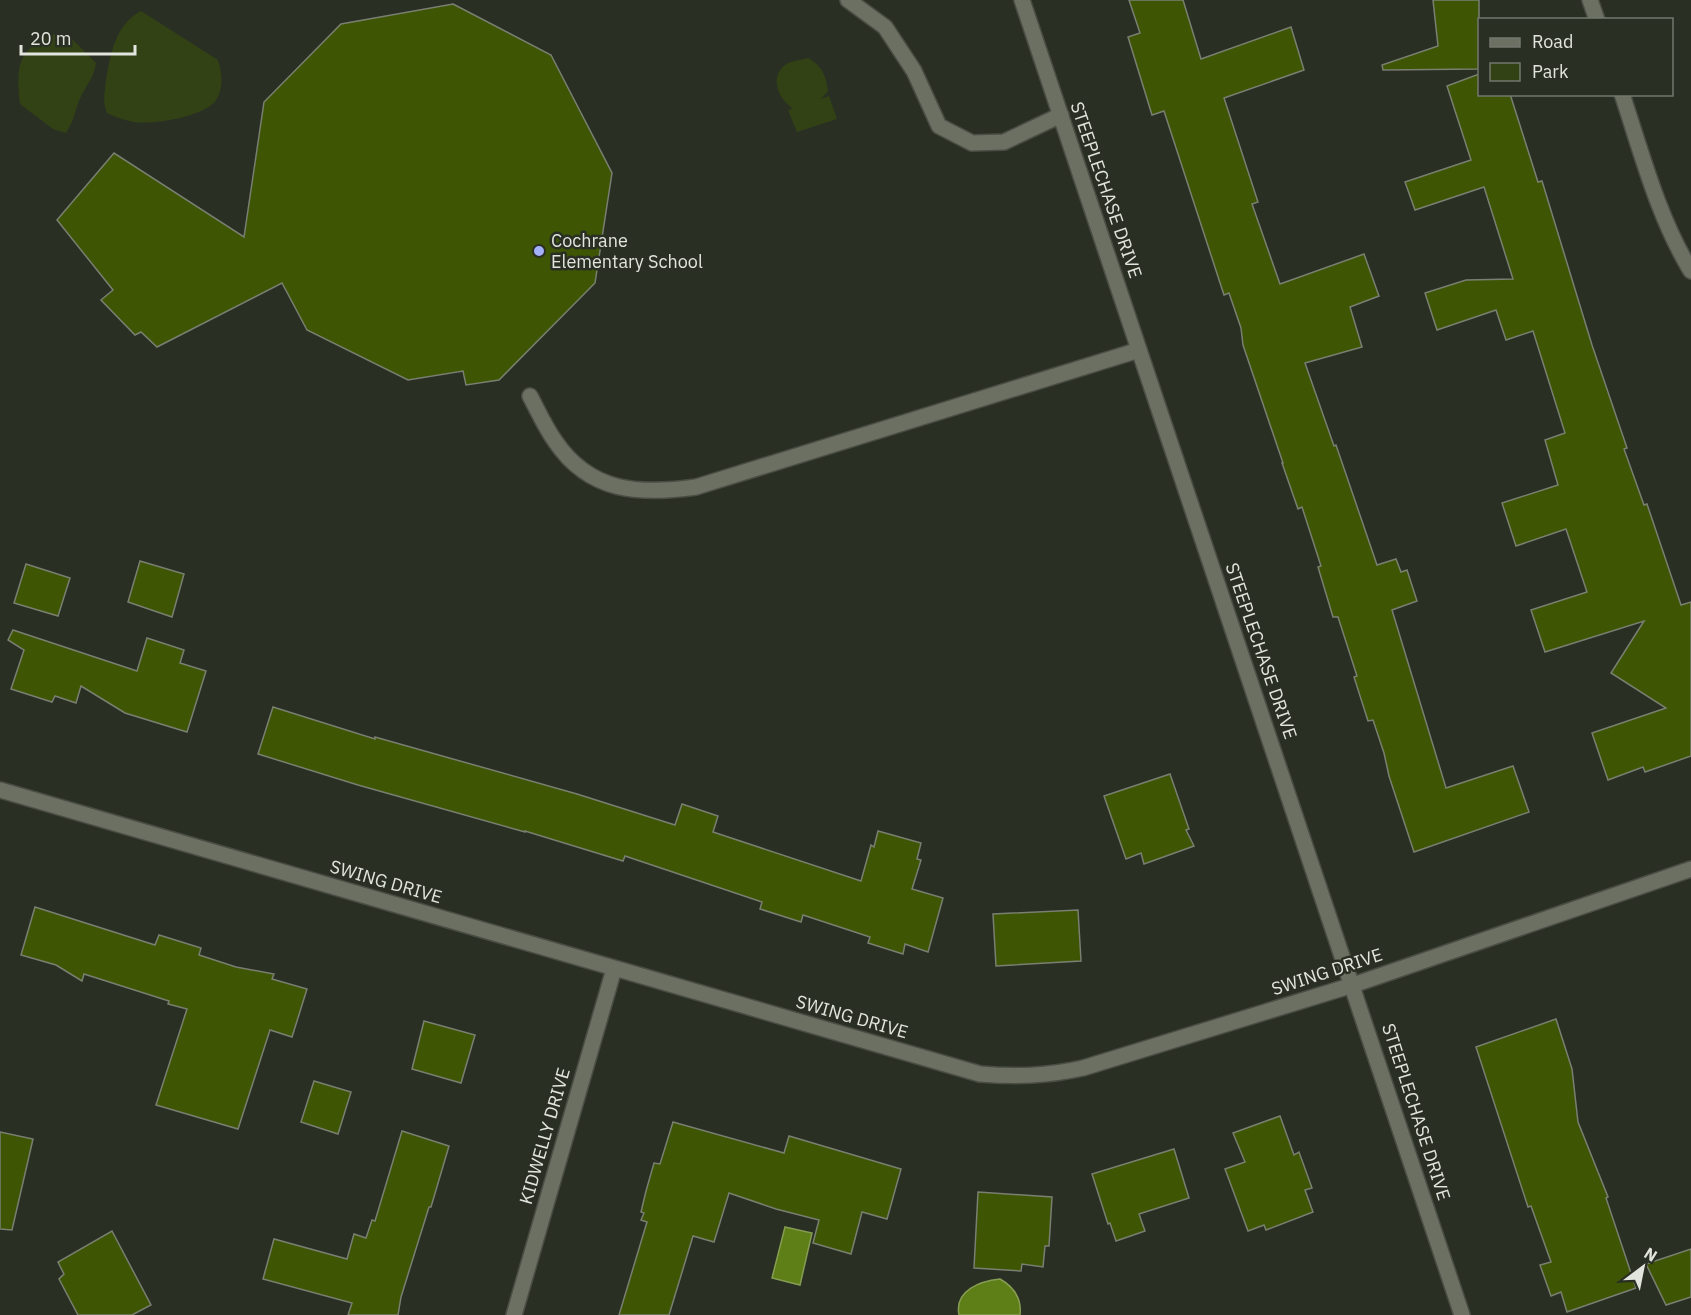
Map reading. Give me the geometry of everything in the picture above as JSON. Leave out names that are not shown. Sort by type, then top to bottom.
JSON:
[{"type":"street","points":[[848,0],[885,27],[914,71],[939,126],[972,143],[1004,142],[1061,115]]},
{"type":"street","name":"STEEPLECHASE DRIVE","points":[[1022,0],[1462,1315]]},
{"type":"street","points":[[1590,0],[1596,18]]},
{"type":"street","points":[[1623,96],[1657,201],[1676,247],[1691,271]]},
{"type":"street","points":[[530,396],[555,442],[584,473],[620,489],[662,492],[696,487],[1139,350]]},
{"type":"street","name":"SWING DRIVE","points":[[0,790],[980,1074],[1016,1077],[1053,1075],[1083,1068],[1353,985],[1691,869]]},
{"type":"street","name":"KIDWELLY DRIVE","points":[[514,1315],[614,969]]},
{"type":"green space","points":[[141,11],[218,60],[221,85],[219,95],[210,106],[178,119],[142,123],[107,113],[106,80],[112,50],[125,24]]},
{"type":"green space","points":[[54,34],[73,40],[96,63],[92,77],[82,94],[66,133],[53,129],[20,104],[18,79],[22,60],[33,46]]},
{"type":"green space","points":[[808,58],[817,64],[826,80],[828,91],[821,99],[829,96],[837,119],[797,132],[788,110],[792,109],[780,93],[777,82],[780,70],[785,65]]},
{"type":"shaded area","points":[[785,1227],[812,1233],[800,1285],[772,1278]]},
{"type":"shaded area","points":[[1000,1279],[1016,1294],[1020,1303],[1020,1315],[959,1315],[959,1306],[965,1293],[977,1285]]},
{"type":"building","points":[[1129,0],[1183,0],[1201,59],[1291,27],[1304,70],[1224,98],[1258,202],[1252,204],[1280,284],[1364,254],[1379,296],[1350,307],[1362,347],[1305,363],[1377,565],[1396,559],[1401,572],[1407,570],[1417,601],[1392,610],[1446,788],[1513,766],[1529,812],[1414,852],[1373,720],[1368,721],[1354,677],[1357,676],[1338,617],[1333,617],[1318,567],[1321,566],[1302,507],[1298,509],[1282,463],[1243,345],[1241,328],[1229,293],[1224,295],[1164,111],[1152,115],[1128,37],[1140,33]]},
{"type":"building","points":[[1433,0],[1479,0],[1478,69],[1383,70],[1382,65],[1438,46]]},
{"type":"building","name":"Cochrane Elementary School","points":[[453,4],[551,55],[612,173],[595,283],[499,380],[466,385],[463,371],[408,380],[307,330],[282,283],[157,347],[141,332],[135,335],[101,300],[113,290],[57,220],[114,153],[244,237],[264,102],[341,24]]},
{"type":"building","points":[[1478,74],[1478,96],[1511,96],[1538,182],[1542,181],[1592,345],[1627,448],[1624,449],[1644,505],[1647,504],[1681,605],[1691,602],[1691,756],[1645,772],[1643,767],[1608,780],[1592,733],[1666,708],[1611,673],[1644,621],[1545,652],[1531,610],[1587,592],[1566,529],[1516,546],[1502,503],[1558,485],[1545,440],[1565,433],[1533,331],[1506,340],[1496,310],[1437,330],[1425,293],[1466,280],[1513,279],[1484,187],[1415,210],[1405,182],[1471,160],[1447,86]]},
{"type":"building","points":[[140,561],[184,574],[172,617],[128,602]]},
{"type":"building","points":[[26,564],[70,578],[58,616],[14,603]]},
{"type":"building","points":[[13,630],[137,671],[147,638],[184,650],[180,663],[206,671],[187,732],[125,713],[81,686],[76,703],[55,696],[52,702],[11,689],[24,650],[8,640]]},
{"type":"building","points":[[273,707],[375,739],[375,737],[577,794],[675,825],[682,804],[718,816],[713,832],[861,881],[871,845],[874,847],[878,831],[921,843],[917,859],[921,860],[912,889],[943,898],[928,952],[905,944],[903,954],[868,943],[870,937],[803,915],[801,922],[760,909],[762,902],[625,856],[623,861],[258,754]]},
{"type":"building","points":[[1170,774],[1189,829],[1186,830],[1194,846],[1144,864],[1141,853],[1126,859],[1104,796]]},
{"type":"building","points":[[35,907],[155,945],[159,935],[201,948],[199,955],[236,967],[274,974],[272,979],[307,989],[292,1037],[270,1030],[238,1129],[156,1105],[187,1009],[84,974],[82,981],[56,965],[21,955]]},
{"type":"building","points":[[1078,910],[1081,961],[996,966],[993,914]]},
{"type":"building","points":[[1556,1019],[1572,1069],[1578,1122],[1608,1197],[1606,1198],[1636,1288],[1567,1312],[1561,1292],[1551,1296],[1540,1265],[1551,1262],[1531,1206],[1528,1207],[1476,1047]]},
{"type":"building","points":[[424,1021],[475,1035],[461,1083],[412,1069]]},
{"type":"building","points":[[314,1081],[351,1092],[338,1134],[301,1122]]},
{"type":"building","points":[[1280,1116],[1294,1155],[1299,1152],[1312,1188],[1305,1190],[1313,1212],[1266,1230],[1264,1225],[1248,1231],[1225,1169],[1245,1162],[1233,1133]]},
{"type":"building","points":[[673,1122],[784,1153],[789,1136],[901,1169],[887,1219],[862,1212],[851,1254],[813,1243],[819,1220],[776,1209],[729,1193],[714,1242],[693,1236],[669,1315],[619,1315],[647,1222],[641,1220],[646,1191],[654,1163],[660,1164]]},
{"type":"building","points":[[402,1131],[449,1146],[401,1297],[398,1315],[348,1315],[352,1303],[263,1279],[274,1239],[347,1259],[354,1234],[366,1238],[372,1220],[375,1221]]},
{"type":"building","points":[[0,1132],[33,1139],[12,1230],[0,1229]]},
{"type":"building","points":[[1174,1149],[1189,1198],[1139,1214],[1145,1231],[1116,1241],[1092,1174]]},
{"type":"building","points":[[978,1192],[1052,1197],[1049,1246],[1045,1246],[1043,1267],[1022,1264],[1021,1271],[974,1268]]},
{"type":"building","points":[[112,1231],[151,1305],[132,1315],[78,1315],[59,1279],[64,1274],[58,1262]]},
{"type":"building","points":[[1691,1249],[1691,1297],[1666,1305],[1646,1264]]},
{"type":"place","name":"Cochrane Elementary School","points":[[539,251]]}]
